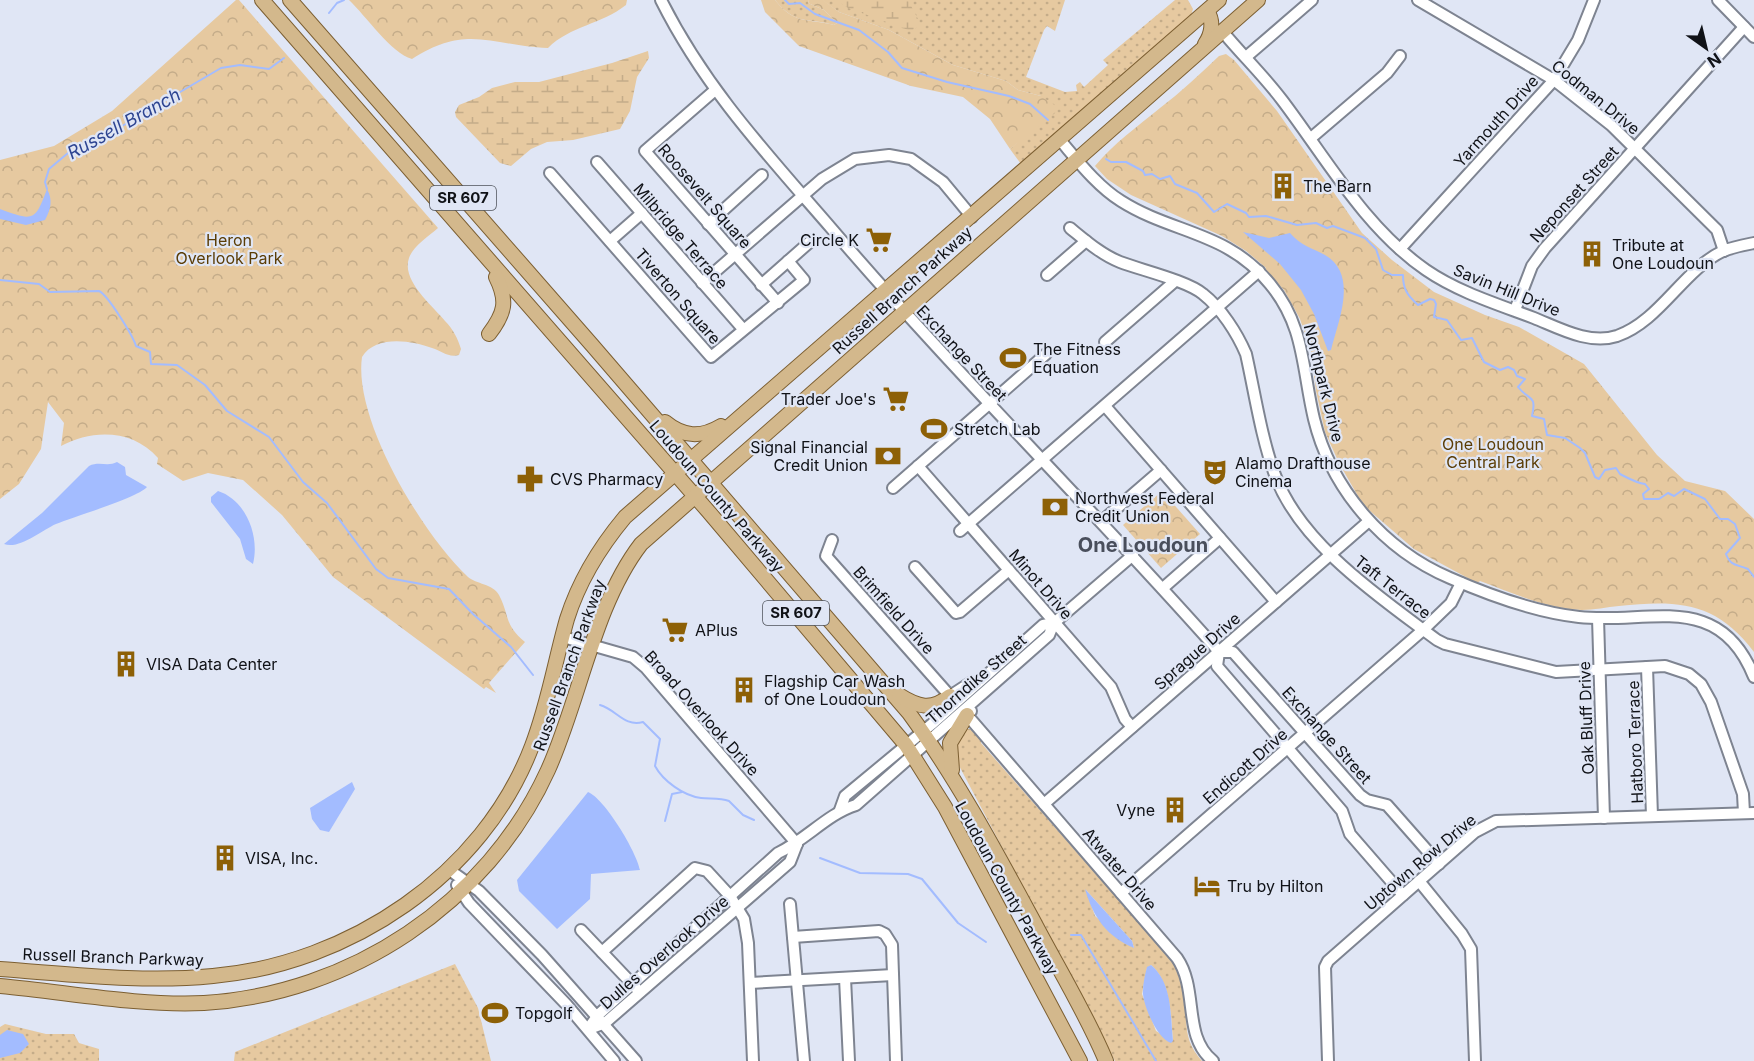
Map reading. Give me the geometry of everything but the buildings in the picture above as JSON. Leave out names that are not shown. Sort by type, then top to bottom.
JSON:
[{"type":"main road","name":"Loudoun County Parkway","points":[[262,0],[675,473],[910,750],[1035,972],[1080,1061]]},
{"type":"main road","name":"Loudoun County Parkway","points":[[290,0],[637,396],[887,687],[926,736],[957,783],[1081,1009],[1106,1061]]},
{"type":"main road","name":"Russell Branch Parkway","points":[[0,969],[157,977],[212,976],[271,967],[318,953],[354,937],[401,908],[448,869],[486,826],[506,797],[523,766],[540,722],[580,585],[605,542],[639,503],[1220,0]]},
{"type":"main road","name":"Russell Branch Parkway","points":[[0,986],[180,1003],[206,1003],[271,992],[328,976],[386,948],[427,920],[465,888],[505,842],[534,798],[567,724],[612,590],[630,558],[653,531],[1258,0]]},
{"type":"main road","points":[[1198,53],[1210,36],[1211,16],[1207,11]]},
{"type":"main road","points":[[486,259],[504,291],[506,307],[501,319],[489,334]]},
{"type":"main road","points":[[637,396],[674,429],[692,435],[714,430],[754,405]]},
{"type":"main road","points":[[887,687],[921,707],[937,705],[951,696]]},
{"type":"main road","points":[[957,783],[950,754],[950,743],[967,715]]},
{"type":"street","name":"Exchange Street","points":[[661,0],[680,38],[714,91],[903,311],[988,404],[1102,520],[1219,652],[1233,652],[1360,795],[1367,800],[1387,805],[1439,864]]},
{"type":"street","points":[[1246,57],[1312,0]]},
{"type":"street","name":"Codman Drive","points":[[1418,0],[1554,80],[1611,125],[1717,230],[1724,251]]},
{"type":"street","name":"Yarmouth Drive","points":[[1400,249],[1554,80],[1578,40],[1594,0]]},
{"type":"street","points":[[1718,0],[1754,37]]},
{"type":"street","name":"Neponset Street","points":[[1515,310],[1532,266],[1545,248],[1744,27]]},
{"type":"street","name":"Savin Hill Drive","points":[[1223,32],[1311,138],[1368,216],[1400,249],[1445,282],[1574,334],[1595,338],[1615,336],[1637,324],[1707,262],[1724,251],[1754,243]]},
{"type":"street","points":[[1311,138],[1387,73],[1400,56]]},
{"type":"street","name":"Roosevelt Square","points":[[714,91],[645,151],[778,303]]},
{"type":"street","name":"Northpark Drive","points":[[1060,140],[1076,159],[1119,200],[1150,217],[1182,227],[1226,246],[1259,271],[1287,309],[1299,336],[1315,421],[1327,456],[1345,489],[1369,520],[1412,558],[1461,583],[1538,610],[1598,618],[1665,615],[1690,617],[1710,625],[1730,640],[1743,655],[1754,676]]},
{"type":"street","points":[[702,283],[803,195],[835,170],[855,159],[898,156],[911,159],[931,171],[972,217]]},
{"type":"street","name":"Milbridge Terrace","points":[[597,162],[743,329]]},
{"type":"street","name":"Tiverton Square","points":[[550,173],[711,357],[804,280],[788,261]]},
{"type":"street","points":[[708,224],[762,176]]},
{"type":"street","points":[[610,241],[642,213]]},
{"type":"street","name":"Taft Terrace","points":[[1070,228],[1117,261],[1202,292],[1217,309],[1239,338],[1246,354],[1275,476],[1295,510],[1331,554],[1358,582],[1445,644],[1556,672],[1647,667],[1680,669],[1701,684],[1711,702],[1749,813]]},
{"type":"street","points":[[761,285],[812,240]]},
{"type":"street","points":[[1047,276],[1086,241]]},
{"type":"street","points":[[965,527],[1259,271]]},
{"type":"street","points":[[1105,342],[1174,282]]},
{"type":"street","points":[[893,488],[1046,354]]},
{"type":"street","points":[[1105,406],[1276,603]]},
{"type":"street","name":"Minot Drive","points":[[918,466],[965,527],[1009,570],[1111,687],[1125,719],[1132,728]]},
{"type":"street","points":[[1102,520],[1161,470]]},
{"type":"street","name":"Sprague Drive","points":[[1044,804],[1369,520]]},
{"type":"street","points":[[1163,588],[1220,538]]},
{"type":"street","name":"Brimfield Drive","points":[[832,540],[826,556],[951,696]]},
{"type":"street","name":"Thorndike Street","points":[[910,750],[995,675],[1043,625],[1054,623],[1132,555]]},
{"type":"street","points":[[915,567],[956,613],[1009,570]]},
{"type":"street","name":"Endicott Drive","points":[[1121,893],[1423,630],[1451,603],[1461,583]]},
{"type":"street","name":"Oak Bluff Drive","points":[[1598,618],[1604,818]]},
{"type":"street","name":"Broad Overlook Drive","points":[[563,637],[633,657],[646,668],[797,844]]},
{"type":"street","name":"Exchange Street","points":[[1219,652],[1216,666],[1342,811],[1350,834],[1403,895]]},
{"type":"street","name":"Hatboro Terrace","points":[[1647,667],[1652,816]]},
{"type":"street","points":[[951,696],[995,675]]},
{"type":"street","points":[[967,715],[995,675]]},
{"type":"street","name":"Atwater Drive","points":[[967,715],[1182,966],[1192,998],[1194,1032],[1199,1046],[1213,1061]]},
{"type":"street","name":"Dulles Overlook Drive","points":[[588,1029],[636,988],[730,896],[778,853],[797,844],[840,810],[845,796],[910,750]]},
{"type":"street","name":"Uptown Row Drive","points":[[1328,1061],[1325,968],[1328,961],[1474,832],[1496,821],[1749,813]]},
{"type":"street","name":"Dulles Overlook Drive","points":[[636,988],[738,907],[790,862],[797,844]]},
{"type":"street","points":[[602,952],[695,868],[707,871],[738,907],[747,929],[753,1061]]},
{"type":"street","points":[[448,869],[529,966],[588,1029],[614,1061]]},
{"type":"street","points":[[1419,881],[1462,934],[1471,949],[1474,1061]]},
{"type":"street","points":[[465,888],[542,955],[636,1061]]},
{"type":"street","points":[[790,904],[804,1061]]},
{"type":"street","points":[[581,930],[636,988]]},
{"type":"street","points":[[793,937],[883,932],[891,945],[896,1061]]},
{"type":"street","points":[[529,966],[542,955]]},
{"type":"street","points":[[750,983],[892,975]]},
{"type":"street","points":[[844,978],[849,1061]]},
{"type":"green space","name":"Heron Overlook Park","points":[[236,0],[239,0],[438,228],[414,249],[409,258],[408,267],[414,284],[455,334],[461,349],[459,355],[448,355],[414,343],[384,342],[375,345],[362,357],[362,383],[368,412],[380,443],[412,506],[431,534],[468,577],[496,591],[510,625],[525,642],[489,683],[496,693],[486,687],[484,689],[333,577],[282,515],[243,480],[208,473],[183,481],[157,464],[158,458],[148,448],[124,437],[99,435],[73,440],[61,446],[64,423],[48,402],[41,449],[19,484],[0,499],[0,160],[54,146],[112,111]]},
{"type":"green space","points":[[349,0],[627,0],[626,5],[617,11],[566,35],[548,48],[464,39],[431,48],[412,59],[387,42]]},
{"type":"green space","points":[[761,0],[775,0],[795,17],[834,25],[837,23],[824,10],[808,3],[809,0],[823,0],[839,12],[889,30],[953,65],[1006,81],[1018,90],[1041,96],[1056,106],[1055,113],[1010,149],[990,119],[963,97],[911,86],[799,46],[765,12]]},
{"type":"green space","points":[[775,0],[809,0],[808,3],[824,10],[837,23],[834,25],[796,17],[789,14]]},
{"type":"green space","points":[[822,0],[1065,0],[1055,31],[1047,26],[1044,30],[1026,77],[1065,92],[1077,91],[1076,85],[1080,82],[1084,87],[1108,65],[1103,60],[1175,0],[1188,0],[1193,9],[1190,19],[1021,164],[1010,149],[1030,131],[1041,96],[1018,90],[1006,81],[953,65],[889,30],[839,12]]},
{"type":"green space","points":[[836,0],[908,0],[918,19],[918,27],[911,31],[848,8]]},
{"type":"green space","points":[[648,51],[649,58],[637,77],[630,111],[620,129],[573,140],[547,142],[531,149],[511,166],[500,163],[456,117],[455,112],[459,105],[479,97],[492,88],[515,82],[539,82]]},
{"type":"green space","name":"One Loudoun Central Park","points":[[1226,54],[1234,60],[1277,111],[1362,233],[1392,260],[1434,292],[1485,315],[1519,327],[1584,364],[1657,455],[1685,481],[1725,491],[1754,519],[1754,652],[1740,635],[1725,623],[1695,608],[1640,604],[1587,610],[1569,609],[1530,600],[1480,581],[1477,583],[1414,549],[1363,505],[1339,463],[1325,432],[1311,352],[1300,319],[1284,290],[1265,271],[1266,268],[1246,251],[1222,236],[1131,195],[1107,179],[1095,166],[1110,150],[1219,56]]},
{"type":"green space","points":[[1162,491],[1200,534],[1161,568],[1123,525]]},
{"type":"green space","points":[[964,729],[970,729],[981,739],[981,743],[1174,963],[1187,997],[1188,1036],[1193,1049],[1202,1061],[1115,1061],[956,760],[954,747]],"holes":[[[1086,890],[1132,941],[1134,948],[1095,916]],[[1151,965],[1158,972],[1166,990],[1173,1041],[1156,1031],[1142,994],[1147,968]]]},
{"type":"green space","name":"Topgolf","points":[[455,964],[478,1008],[491,1061],[234,1061],[235,1052]]},
{"type":"green space","points":[[5,1024],[46,1034],[74,1034],[79,1043],[99,1049],[99,1061],[0,1061],[0,1027]]},
{"type":"water","points":[[47,189],[51,204],[45,220],[26,225],[0,219],[0,209],[26,217],[36,213]]},
{"type":"water","points":[[1243,232],[1269,238],[1290,233],[1335,264],[1344,286],[1341,312],[1331,350],[1328,351],[1314,314],[1301,290],[1280,264]]},
{"type":"water","points":[[117,462],[125,467],[126,475],[147,487],[118,502],[56,524],[23,542],[4,544],[42,513],[89,466]]},
{"type":"water","points":[[218,491],[236,502],[249,520],[255,553],[253,564],[246,559],[240,539],[211,502],[211,497]]},
{"type":"water","points":[[352,782],[355,789],[329,832],[320,830],[312,819],[310,808]]},
{"type":"water","points":[[588,792],[595,796],[619,826],[633,851],[640,870],[591,874],[590,899],[557,929],[519,891],[517,880]]},
{"type":"water","points":[[1085,889],[1132,941],[1134,948],[1116,938],[1102,925]]},
{"type":"water","points":[[1151,965],[1163,981],[1167,991],[1171,1011],[1173,1041],[1171,1043],[1156,1029],[1143,997],[1147,967]]},
{"type":"water","points":[[7,1030],[23,1034],[29,1044],[20,1053],[0,1058],[0,1035]]},
{"type":"waterway","name":"Russell Branch","points":[[329,13],[337,3],[344,0]]},
{"type":"waterway","points":[[785,0],[789,4],[800,3],[815,14],[859,30],[888,52],[902,68],[947,82],[1009,96],[1030,104],[1048,120]]},
{"type":"waterway","name":"Russell Branch","points":[[47,189],[45,182],[49,169],[68,153],[100,139],[221,68],[240,65],[269,69],[284,58]]},
{"type":"waterway","points":[[1106,159],[1111,162],[1126,162],[1143,171],[1145,175],[1152,174],[1160,179],[1170,176],[1175,184],[1197,193],[1214,212],[1227,204],[1246,213],[1249,217],[1266,216],[1297,225],[1316,223],[1327,228],[1333,226],[1365,238],[1376,249],[1383,270],[1392,275],[1403,275],[1406,292],[1418,305],[1430,299],[1434,300],[1436,304],[1434,317],[1447,320],[1461,340],[1472,338],[1484,362],[1500,370],[1508,367],[1514,370],[1517,376],[1525,379],[1518,387],[1533,401],[1532,416],[1544,419],[1547,435],[1565,438],[1580,448],[1585,453],[1595,477],[1599,479],[1605,470],[1616,468],[1620,474],[1645,484],[1649,489],[1643,494],[1644,499],[1659,499],[1668,493],[1674,496],[1684,489],[1705,499],[1720,519],[1728,519],[1735,524],[1740,538],[1726,554],[1732,563],[1748,569],[1754,577]]},
{"type":"waterway","points":[[0,280],[39,284],[50,292],[99,291],[120,316],[136,346],[150,352],[151,364],[177,365],[205,385],[227,411],[269,437],[303,482],[327,503],[376,569],[388,578],[449,589],[473,614],[511,647],[533,675]]},
{"type":"waterway","points":[[600,705],[631,722],[643,722],[660,739],[655,766],[675,787],[694,797],[729,801],[743,815],[754,820]]},
{"type":"waterway","points":[[665,821],[672,794],[682,792]]},
{"type":"waterway","points":[[820,858],[860,873],[908,874],[922,879],[958,923],[986,942]]},
{"type":"waterway","points":[[1071,935],[1081,935],[1156,1061]]},
{"type":"place","name":"The Barn","points":[[1283,186]]},
{"type":"place","name":"Circle K","points":[[879,240]]},
{"type":"place","name":"Tribute at One Loudoun","points":[[1592,254]]},
{"type":"place","name":"The Fitness Equation","points":[[1013,358]]},
{"type":"place","name":"Trader Joe's","points":[[896,399]]},
{"type":"place","name":"Stretch Lab","points":[[934,429]]},
{"type":"place","name":"Signal Financial Credit Union","points":[[888,456]]},
{"type":"place","name":"Alamo Drafthouse Cinema","points":[[1215,472]]},
{"type":"place","name":"CVS Pharmacy","points":[[530,479]]},
{"type":"place","name":"Northwest Federal Credit Union","points":[[1055,507]]},
{"type":"place","name":"APlus","points":[[675,630]]},
{"type":"place","name":"VISA Data Center","points":[[126,664]]},
{"type":"place","name":"Flagship Car Wash of One Loudoun","points":[[744,690]]},
{"type":"place","name":"Vyne","points":[[1175,810]]},
{"type":"place","name":"VISA, Inc.","points":[[225,858]]},
{"type":"place","name":"Tru by Hilton","points":[[1207,886]]},
{"type":"place","name":"Topgolf","points":[[495,1013]]},
{"type":"district","name":"One Loudoun","points":[[1143,545]]}]
